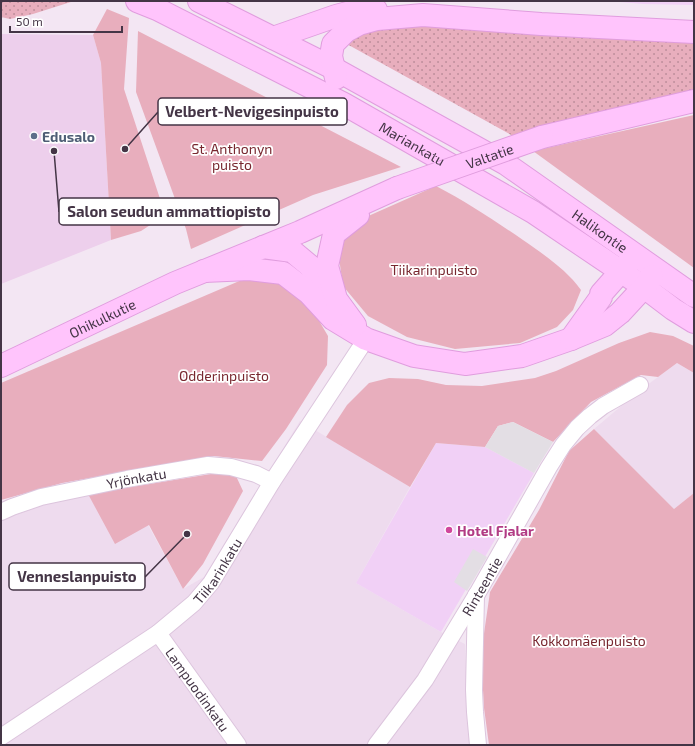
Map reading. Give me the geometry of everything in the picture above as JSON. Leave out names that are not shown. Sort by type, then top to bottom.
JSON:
[{"type":"main road","name":"Mariankatu","points":[[136,1],[157,9],[344,104],[533,212],[621,271],[650,278],[672,307]]},
{"type":"main road","name":"Mariankatu","points":[[199,1],[333,68],[506,164]]},
{"type":"main road","points":[[273,38],[355,11],[401,10],[423,15],[694,32]]},
{"type":"main road","points":[[344,104],[333,68],[331,56],[333,44],[346,31],[359,24],[377,19],[423,15]]},
{"type":"main road","name":"Valtatie","points":[[204,272],[390,192],[542,137],[694,101]]},
{"type":"main road","name":"Halikontie","points":[[506,164],[635,255],[650,278],[694,296]]},
{"type":"main road","points":[[336,299],[327,266],[334,234],[390,192]]},
{"type":"main road","points":[[262,247],[292,251],[310,266],[323,285],[336,299],[366,339]]},
{"type":"main road","points":[[591,252],[600,274],[602,294]]},
{"type":"main road","points":[[571,339],[602,294],[635,255]]},
{"type":"main road","points":[[204,272],[249,269],[283,273],[309,293],[333,319],[366,339],[414,356],[465,364],[522,356],[571,339],[605,325],[625,307],[650,278]]},
{"type":"main road","name":"Ohikulkutie","points":[[1,366],[175,283],[204,272]]},
{"type":"main road","points":[[625,307],[642,305],[672,307],[694,322]]},
{"type":"street","name":"Tiikarinkatu","points":[[1,737],[158,633],[194,603],[211,583],[272,482],[366,339]]},
{"type":"street","name":"Rinteentie","points":[[376,745],[425,680],[548,467],[563,444],[594,412],[640,385]]},
{"type":"street","name":"Yrjönkatu","points":[[1,512],[41,497],[127,479],[208,465],[231,467],[256,474],[272,482]]},
{"type":"street","points":[[476,594],[474,690],[478,745]]},
{"type":"street","name":"Lampuodinkatu","points":[[158,633],[238,745]]},
{"type":"shaded area","points":[[609,1],[694,1],[694,5],[643,4]]},
{"type":"shaded area","points":[[1,34],[93,35],[101,63],[111,240],[1,284]]},
{"type":"shaded area","points":[[677,363],[694,373],[694,493],[674,509],[594,429],[639,391]]},
{"type":"shaded area","points":[[300,421],[410,487],[356,583],[441,632],[465,644],[467,712],[471,745],[1,745],[1,522],[10,517],[59,499],[88,494],[148,525],[183,589],[204,577]]},
{"type":"shaded area","points":[[513,422],[553,442],[534,473],[485,447],[498,426]]},
{"type":"shaded area","points":[[436,443],[485,447],[534,473],[441,632],[356,583]]},
{"type":"shaded area","points":[[473,549],[487,557],[467,591],[454,582]]},
{"type":"green space","points":[[1,1],[74,1],[33,14],[10,19],[1,17]]},
{"type":"green space","points":[[107,9],[129,18],[124,89],[163,208],[161,218],[141,231],[111,240],[101,63],[93,35]]},
{"type":"green space","points":[[403,25],[694,41],[694,92],[513,136],[345,43],[366,29]]},
{"type":"green space","name":"St. Anthonyn puisto","points":[[138,31],[401,167],[313,195],[191,249],[186,229],[136,92]]},
{"type":"green space","points":[[694,115],[694,268],[533,151]]},
{"type":"green space","name":"Tiikarinpuisto","points":[[436,186],[470,205],[523,240],[569,276],[581,290],[573,310],[557,327],[520,343],[455,349],[407,337],[368,316],[343,286],[338,251],[348,225]]},
{"type":"green space","name":"Odderinpuisto","points":[[244,279],[279,281],[311,307],[328,336],[327,365],[286,429],[262,461],[214,456],[62,483],[1,500],[1,383]]},
{"type":"green space","points":[[650,332],[673,336],[694,346],[694,373],[677,363],[658,377],[641,375],[591,402],[553,442],[513,422],[498,426],[485,447],[436,443],[410,487],[326,437],[347,405],[369,383],[389,378],[418,379],[446,385],[482,386],[535,378],[556,371],[619,343]]},
{"type":"green space","name":"Kokkomäenpuisto","points":[[594,429],[674,509],[694,493],[694,745],[489,745],[484,708],[481,654],[490,592],[539,510],[569,451]]},
{"type":"green space","points":[[217,473],[236,476],[243,491],[203,564],[183,589],[149,525],[115,544],[88,494]]},
{"type":"place","name":"Edusalo","points":[[34,136]]},
{"type":"place","name":"Velbert-Nevigesinpuisto","points":[[125,149]]},
{"type":"place","name":"Salon seudun ammattiopisto","points":[[54,151]]},
{"type":"place","name":"Hotel Fjalar","points":[[449,530]]},
{"type":"place","name":"Venneslanpuisto","points":[[187,534]]}]
